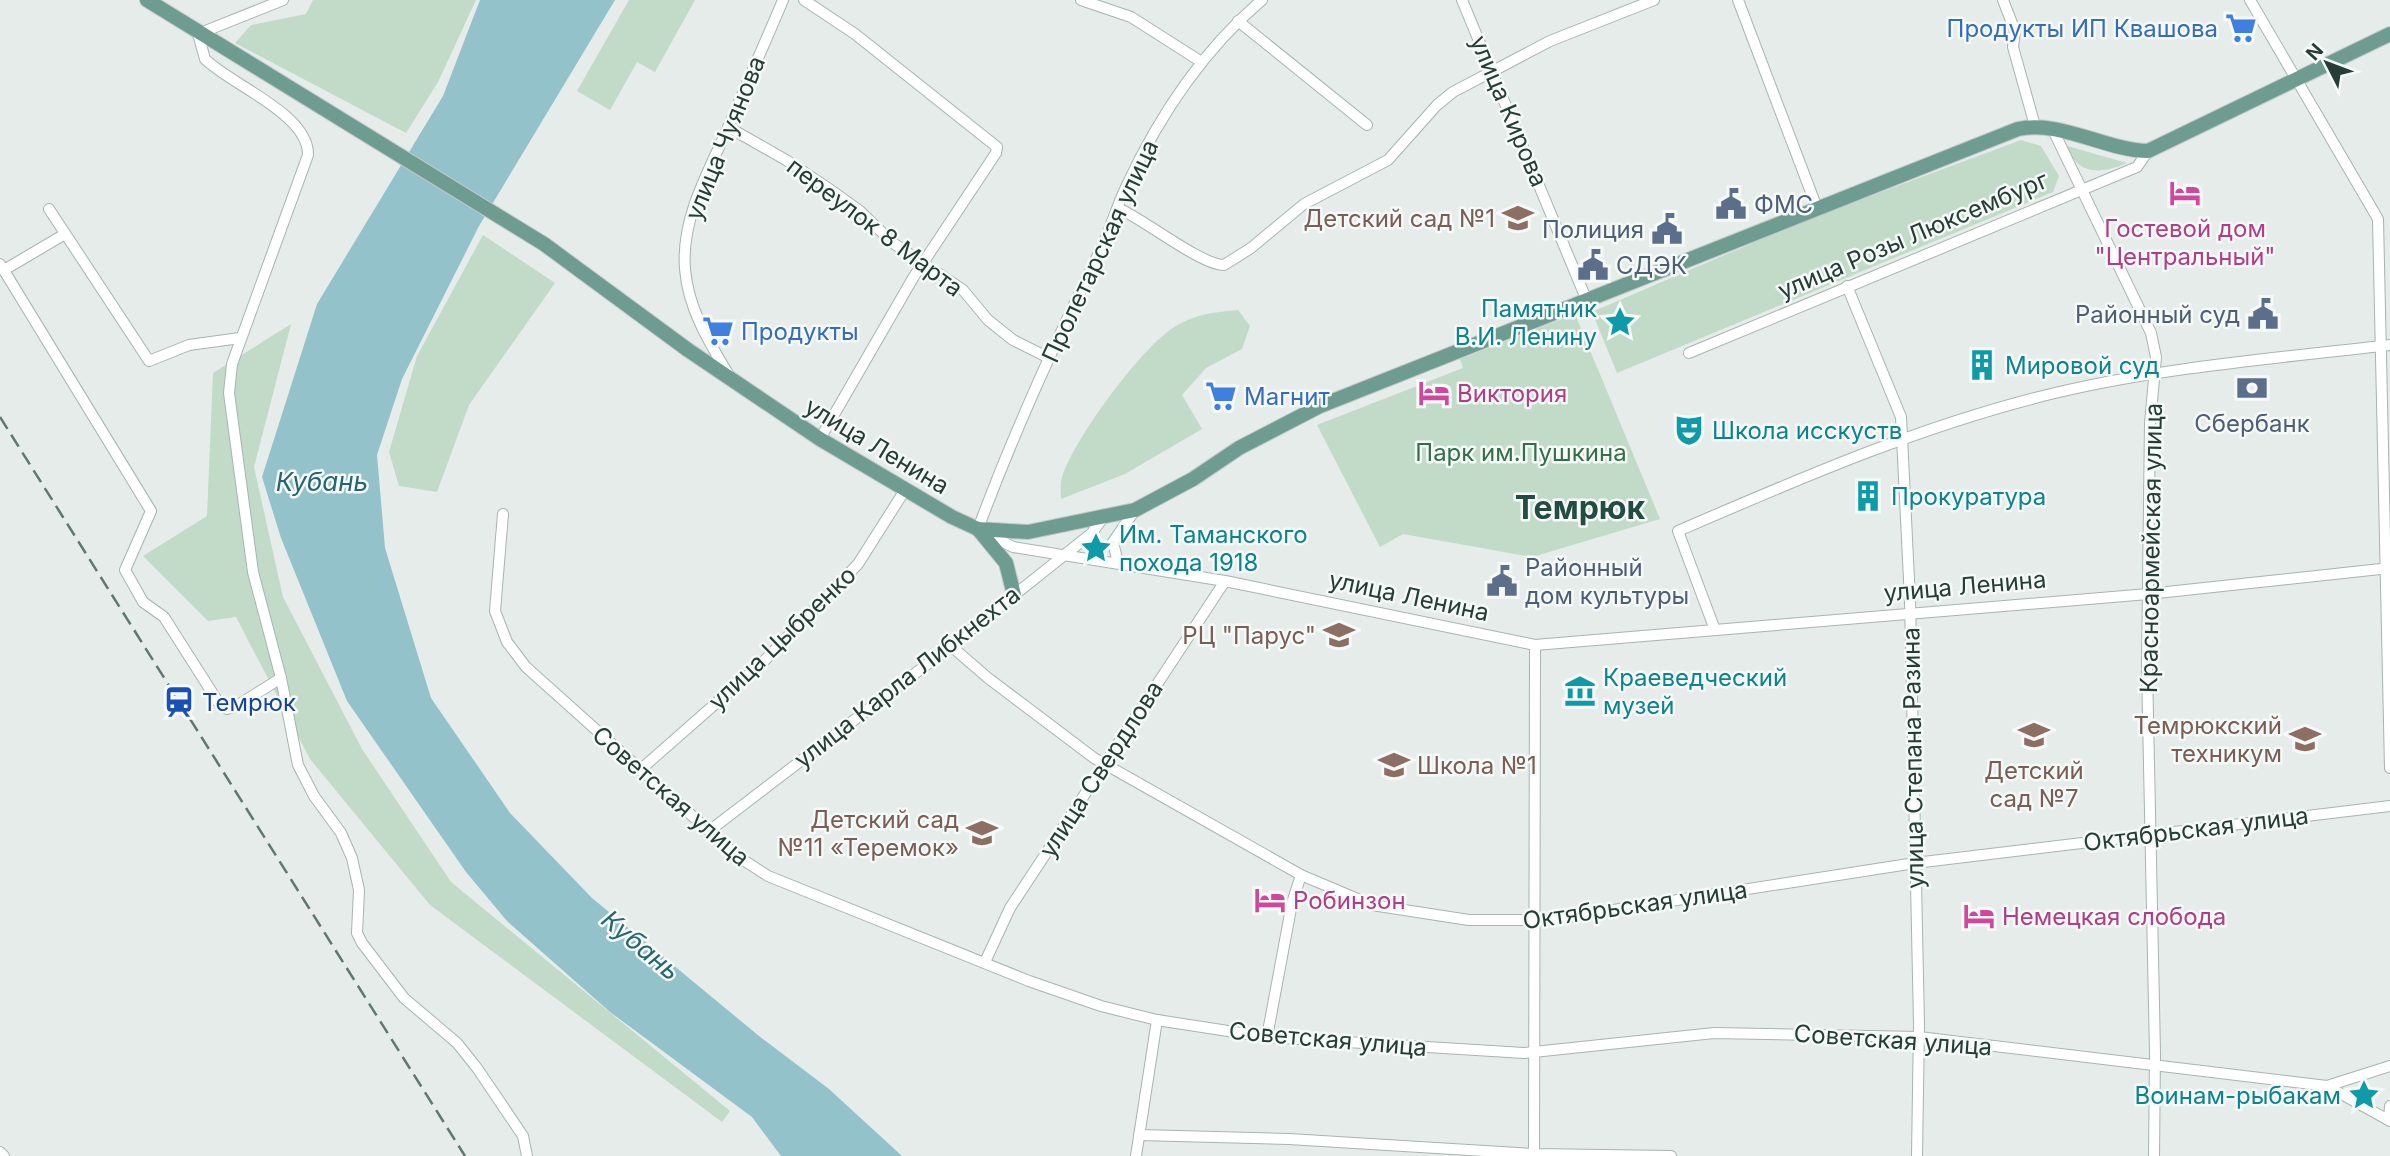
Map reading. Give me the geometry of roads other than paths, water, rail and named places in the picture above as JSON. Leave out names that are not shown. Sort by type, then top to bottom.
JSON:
[{"type":"main road","name":"улица Ленина","points":[[147,0],[377,144],[515,226],[628,303],[733,382],[820,439],[905,490],[978,529]]},
{"type":"main road","name":"улица Розы Люксембург","points":[[978,529],[1028,532],[1102,519],[1135,510],[1193,479],[1266,432],[1320,405],[1994,138],[2035,126],[2122,149],[2148,151],[2390,34]]},
{"type":"main road","points":[[978,529],[1006,563],[1014,594]]},
{"type":"street","points":[[283,0],[198,34],[205,60],[268,103],[303,134],[308,144],[307,155],[232,364],[229,393],[253,572],[281,678],[298,765],[314,796],[341,833],[352,858],[359,890],[357,933],[404,998],[457,1043],[477,1068],[523,1136],[527,1156]]},
{"type":"street","name":"улица Чуянова","points":[[733,382],[699,320],[685,270],[687,237],[690,218],[783,0]]},
{"type":"street","points":[[804,0],[855,34],[997,147],[820,439]]},
{"type":"street","points":[[1082,0],[1131,17],[1200,61]]},
{"type":"street","name":"Пролетарская улица","points":[[978,529],[1017,428],[1118,208],[1167,112],[1200,61],[1262,0]]},
{"type":"street","name":"улица Кирова","points":[[1462,0],[1587,301]]},
{"type":"street","points":[[1118,208],[1139,217],[1208,262],[1224,265],[1251,248],[1304,204],[1388,160],[1437,105],[1453,92],[1550,41],[1654,0]]},
{"type":"street","points":[[1738,0],[1817,208]]},
{"type":"street","points":[[2003,0],[2015,31],[2013,47],[2035,126]]},
{"type":"street","points":[[2250,0],[2378,219],[2386,346],[2390,768]]},
{"type":"street","points":[[1238,21],[1367,125]]},
{"type":"street","name":"переулок 8 Марта","points":[[728,127],[786,160],[835,193],[860,211],[893,243],[963,290],[988,320],[1013,340],[1049,358]]},
{"type":"street","name":"Красноармейская улица","points":[[2053,130],[2151,333],[2156,357],[2151,423],[2148,594],[2156,1065],[2154,1156]]},
{"type":"street","name":"улица Розы Люксембург","points":[[1689,353],[2137,167],[2148,151]]},
{"type":"street","points":[[49,209],[149,361],[189,345],[240,338]]},
{"type":"street","points":[[65,234],[2,267],[151,511],[125,570],[143,602],[164,617],[220,705],[227,709],[235,707],[281,678]]},
{"type":"street","name":"улица Степана Разина","points":[[1847,286],[1901,417],[1903,439],[1910,613],[1919,1037],[1917,1156]]},
{"type":"street","name":"улица Чуянова","points":[[696,356],[699,320]]},
{"type":"street","points":[[1715,630],[1678,531],[1903,439],[2058,392],[2155,375],[2386,346]]},
{"type":"street","name":"улица Цыбренко","points":[[640,770],[764,661],[858,564],[905,490]]},
{"type":"street","points":[[1118,563],[1114,542],[1135,510]]},
{"type":"street","name":"Советская улица","points":[[503,514],[495,611],[507,642],[526,667],[737,856],[768,876],[1101,1006],[1157,1020],[1267,1037],[1469,1051],[1535,1053],[1714,1032],[1919,1037],[2327,1086],[2390,1066]]},
{"type":"street","name":"улица Карла Либкнехта","points":[[709,831],[951,646],[1092,533],[1102,519]]},
{"type":"street","name":"улица Ленина","points":[[978,529],[1013,547],[1225,580],[1535,645],[2148,594],[2387,569]]},
{"type":"street","name":"улица Свердлова","points":[[985,962],[1010,908],[1225,580]]},
{"type":"street","points":[[1534,1155],[1535,645]]},
{"type":"street","name":"Октябрьская улица","points":[[951,646],[990,680],[1104,764],[1301,875],[1372,905],[1469,920],[1536,922],[1915,863],[2390,806]]},
{"type":"street","points":[[1267,1037],[1292,903],[1301,875]]},
{"type":"street","points":[[1136,1156],[1157,1020]]},
{"type":"street","points":[[2327,1086],[2390,1121],[2390,1106]]},
{"type":"street","points":[[1139,1135],[1289,1139],[1534,1155],[1671,1156]]},
{"type":"street","points":[[0,1152],[4,1156]]},
{"type":"water","name":"Кубань","points":[[480,0],[615,0],[479,226],[402,379],[377,455],[385,548],[431,698],[510,813],[592,898],[759,1036],[829,1089],[902,1156],[781,1156],[752,1117],[610,1012],[507,921],[466,872],[347,701],[281,538],[262,477],[317,304],[443,96]]},
{"type":"railway","points":[[0,417],[465,1156]]},
{"type":"place","name":"Продукты ИП Квашова","points":[[2241,28]]},
{"type":"place","name":"Гостевой дом \"Центральный\"","points":[[2185,193]]},
{"type":"place","name":"ФМС","points":[[1731,204]]},
{"type":"place","name":"Детский сад №1","points":[[1518,218]]},
{"type":"place","name":"Полиция","points":[[1667,229]]},
{"type":"place","name":"СДЭК","points":[[1593,265]]},
{"type":"place","name":"Районный суд","points":[[2263,314]]},
{"type":"place","name":"Памятник В.И. Ленину","points":[[1620,322]]},
{"type":"place","name":"Продукты","points":[[718,331]]},
{"type":"place","name":"Мировой суд","points":[[1982,365]]},
{"type":"place","name":"Сбербанк","points":[[2252,388]]},
{"type":"place","name":"Виктория","points":[[1434,393]]},
{"type":"place","name":"Магнит","points":[[1221,396]]},
{"type":"place","name":"Школа исскуств","points":[[1689,430]]},
{"type":"place","name":"Прокуратура","points":[[1868,496]]},
{"type":"place","name":"Им. Таманского похода 1918","points":[[1096,548]]},
{"type":"place","name":"Районный дом культуры","points":[[1502,581]]},
{"type":"place","name":"РЦ \"Парус\"","points":[[1339,635]]},
{"type":"place","name":"Краеведческий музей","points":[[1580,691]]},
{"type":"place","name":"Темрюк","points":[[179,702]]},
{"type":"place","name":"Детский сад №7","points":[[2034,735]]},
{"type":"place","name":"Темрюкский техникум","points":[[2305,739]]},
{"type":"place","name":"Школа №1","points":[[1394,765]]},
{"type":"place","name":"Детский сад №11 «Теремок»","points":[[982,833]]},
{"type":"place","name":"Робинзон","points":[[1270,900]]},
{"type":"place","name":"Немецкая слобода","points":[[1979,916]]},
{"type":"place","name":"Воинам-рыбакам","points":[[2364,1095]]},
{"type":"district","name":"Темрюк","points":[[1580,507]]},
{"type":"park label","name":"Парк им.Пушкина","points":[[1521,452]]}]
